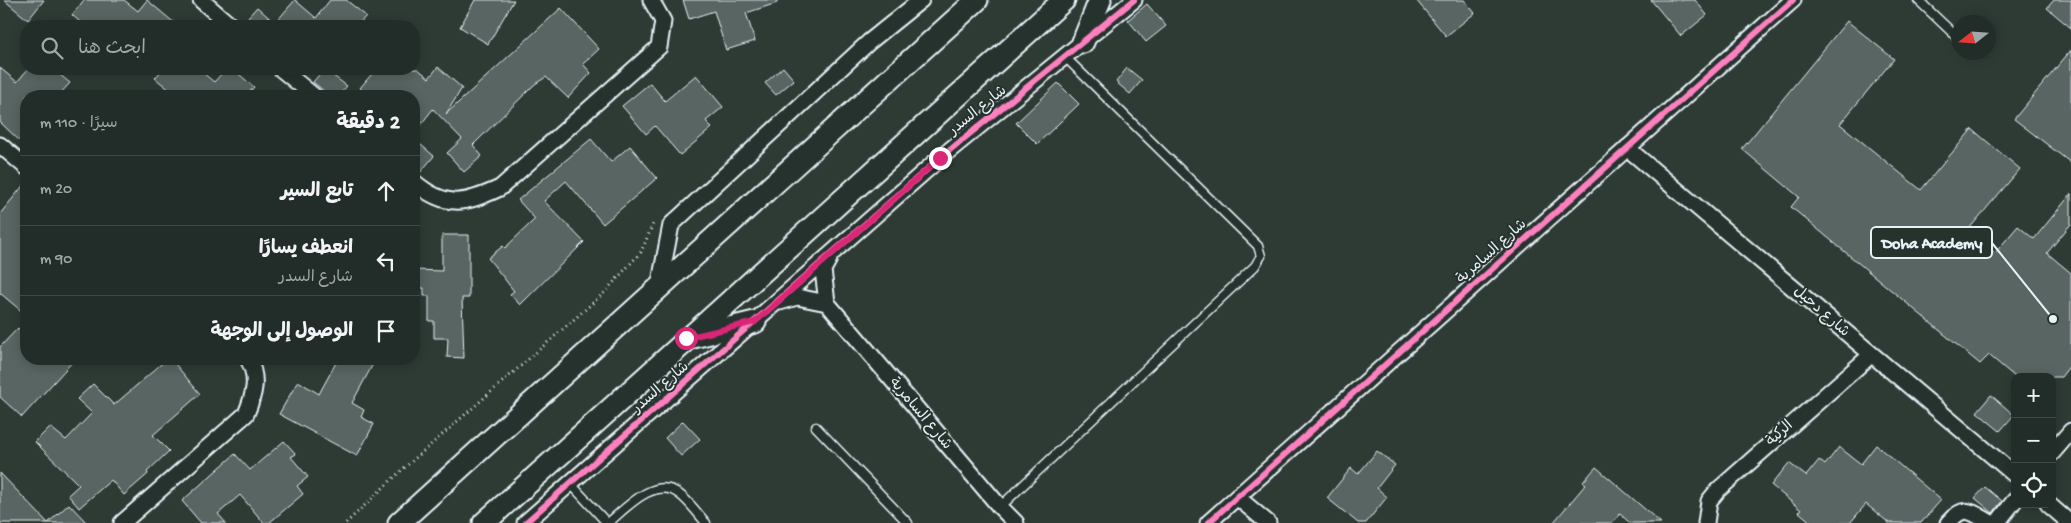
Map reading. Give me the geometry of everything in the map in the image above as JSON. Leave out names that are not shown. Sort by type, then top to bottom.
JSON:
[{"type":"main road","points":[[399,523],[976,0]]},
{"type":"main road","name":"شارع السدر","points":[[484,523],[686,338],[1064,0]]},
{"type":"main road","points":[[1084,42],[1100,0]]},
{"type":"main road","points":[[686,338],[755,322]]},
{"type":"street","points":[[201,0],[225,20]]},
{"type":"street","points":[[420,186],[448,202],[475,200],[500,188],[660,47],[663,21],[651,0]]},
{"type":"street","points":[[659,287],[671,225],[869,42],[921,0]]},
{"type":"street","name":"شارع السدر","points":[[525,523],[831,256],[940,158],[1134,0]]},
{"type":"street","name":"شارع السامرية","points":[[1208,523],[1792,0]]},
{"type":"street","points":[[288,75],[307,90]]},
{"type":"street","points":[[0,145],[20,162]]},
{"type":"street","name":"شارع دحيل","points":[[1627,148],[2011,472]]},
{"type":"street","points":[[776,304],[797,297],[813,298],[827,303],[823,270],[831,256]]},
{"type":"street","name":"شارع السامرية","points":[[827,303],[1000,508],[1016,523]]},
{"type":"street","name":"الركية","points":[[1706,523],[1708,501],[1718,490],[1871,355]]},
{"type":"street","points":[[122,523],[246,414],[255,393],[251,365]]},
{"type":"street","points":[[2056,448],[2071,431]]},
{"type":"street","points":[[1237,497],[1268,523]]},
{"type":"street","points":[[1997,523],[2011,505]]},
{"type":"street","points":[[2053,508],[2070,523]]},
{"type":"street","points":[[1948,523],[1958,512],[1964,510],[1991,523]]},
{"type":"lane","points":[[1918,0],[1951,31]]},
{"type":"lane","points":[[1000,508],[1255,266],[1261,256],[1258,246],[1065,57]]},
{"type":"lane","points":[[816,427],[908,523]]},
{"type":"lane","points":[[570,483],[607,523],[645,493],[661,489],[678,493],[706,523]]},
{"type":"path","points":[[346,523],[403,469],[604,292],[641,252],[656,221]]},
{"type":"building","points":[[4,0],[44,0],[28,20]]},
{"type":"building","points":[[84,0],[124,0],[138,11],[147,0],[171,20],[78,20],[72,15]]},
{"type":"building","points":[[295,0],[316,18],[330,0],[346,0],[366,16],[362,20],[278,20]]},
{"type":"building","points":[[475,0],[514,0],[488,44],[460,27]]},
{"type":"building","points":[[683,0],[777,0],[777,3],[746,13],[755,41],[726,50],[714,11],[689,19]]},
{"type":"building","points":[[1416,0],[1464,0],[1475,13],[1446,36]]},
{"type":"building","points":[[1651,0],[1695,0],[1707,15],[1681,36]]},
{"type":"building","points":[[2054,0],[2071,0],[2071,28],[2047,8]]},
{"type":"building","points":[[1147,4],[1166,26],[1146,42],[1128,20]]},
{"type":"building","points":[[257,7],[272,20],[245,20]]},
{"type":"building","points":[[561,8],[599,49],[583,64],[591,73],[568,98],[546,77],[535,84],[473,145],[482,156],[464,172],[447,153],[462,139],[433,109],[420,125],[420,90],[362,90],[360,88],[371,75],[420,75],[420,71],[429,78],[438,67],[462,88],[446,114]]},
{"type":"building","points":[[1847,21],[1894,59],[1840,124],[1921,190],[1972,129],[2020,169],[1968,230],[1995,253],[2018,226],[2034,239],[2071,194],[2071,224],[2047,253],[2071,273],[2071,364],[2061,377],[2056,377],[2056,373],[2011,374],[1989,355],[1980,364],[1791,207],[1799,197],[1742,149]]},
{"type":"building","points":[[2071,50],[2071,163],[2014,119]]},
{"type":"building","points":[[783,67],[794,80],[776,95],[765,83]]},
{"type":"building","points":[[0,68],[17,82],[23,75],[60,75],[70,83],[64,90],[20,90],[20,141],[0,122]]},
{"type":"building","points":[[1127,68],[1142,80],[1130,94],[1116,82]]},
{"type":"building","points":[[158,75],[205,75],[214,82],[220,75],[240,75],[254,87],[251,90],[170,90],[155,78]]},
{"type":"building","points":[[319,75],[332,75],[347,86],[343,90],[323,90],[313,82]]},
{"type":"building","points":[[696,75],[723,107],[706,121],[712,128],[680,155],[655,126],[646,134],[622,106],[650,83],[665,101]]},
{"type":"building","points":[[1058,83],[1079,104],[1037,144],[1016,123]]},
{"type":"building","points":[[591,139],[611,162],[630,146],[657,178],[603,224],[566,181],[544,201],[584,242],[520,305],[510,294],[514,291],[488,258],[503,246],[505,248],[535,219],[518,200]]},
{"type":"building","points":[[420,144],[434,156],[420,173]]},
{"type":"building","points":[[20,189],[20,310],[0,293],[0,214]]},
{"type":"building","points":[[442,235],[469,235],[469,298],[462,298],[464,358],[447,357],[448,338],[434,338],[434,321],[429,321],[429,296],[424,296],[424,288],[420,288],[420,270],[442,271]]},
{"type":"building","points":[[18,328],[20,330],[20,365],[70,365],[22,417],[0,397],[0,347]]},
{"type":"building","points":[[160,365],[176,365],[200,394],[153,435],[169,451],[147,472],[148,474],[124,495],[111,480],[79,508],[68,495],[79,485],[35,442],[50,427],[66,440],[92,413],[77,399],[93,384],[114,405]]},
{"type":"building","points":[[335,365],[372,365],[352,403],[364,410],[361,417],[374,424],[357,456],[279,414],[298,381],[319,394]]},
{"type":"building","points":[[1991,395],[2011,412],[2011,418],[2000,431],[1977,412]]},
{"type":"building","points":[[683,421],[700,439],[681,456],[665,438]]},
{"type":"building","points":[[284,441],[296,454],[291,457],[308,477],[297,486],[303,494],[269,523],[264,523],[240,495],[218,514],[226,523],[201,523],[182,501],[235,454],[250,470]]},
{"type":"building","points":[[1876,445],[1941,500],[1921,523],[1889,523],[1866,504],[1850,523],[1812,523],[1799,512],[1801,510],[1771,485],[1789,463],[1806,476],[1819,460],[1825,465],[1839,447],[1861,464]]},
{"type":"building","points":[[1377,451],[1395,465],[1377,488],[1387,497],[1366,523],[1358,523],[1327,498],[1351,468],[1358,474]]},
{"type":"building","points":[[1596,467],[1661,523],[1630,523],[1620,514],[1612,523],[1553,523],[1586,484],[1583,482]]},
{"type":"building","points":[[0,473],[48,523],[0,523]]},
{"type":"building","points":[[1985,487],[2002,501],[1993,513],[1975,498]]},
{"type":"building","points":[[69,504],[87,523],[48,523]]},
{"type":"cycle path","points":[[525,523],[940,158],[1134,0]]},
{"type":"cycle path","points":[[1208,523],[1793,0]]},
{"type":"place","name":"Doha Academy","points":[[2053,319]]},
{"type":"route","points":[[686,338],[755,322],[940,158]]}]
